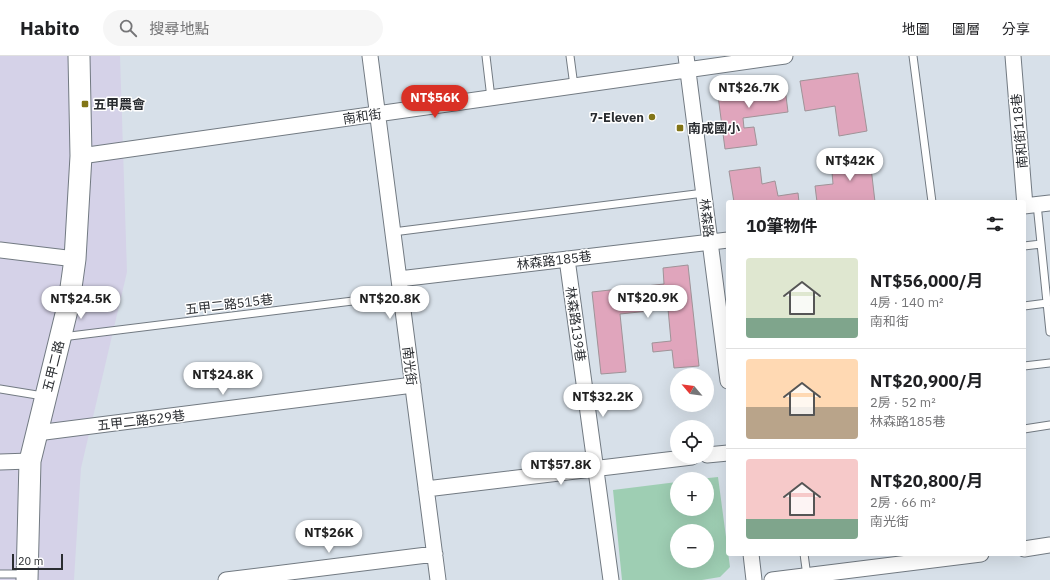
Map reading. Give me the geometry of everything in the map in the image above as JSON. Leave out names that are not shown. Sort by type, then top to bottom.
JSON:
[{"type":"main road","name":"五甲二路","points":[[27,577],[30,461],[69,302],[75,259],[80,156],[79,56]]},
{"type":"street","name":"南光街","points":[[370,56],[438,580]]},
{"type":"street","name":"南和街","points":[[80,156],[574,86],[687,63],[785,56]]},
{"type":"street","name":"南和街118巷","points":[[1013,56],[1034,205]]},
{"type":"street","name":"林森路","points":[[687,63],[710,242],[724,318],[726,350]]},
{"type":"street","name":"林森路185巷","points":[[399,279],[726,240]]},
{"type":"street","points":[[0,250],[75,259]]},
{"type":"street","name":"林森路139巷","points":[[567,259],[597,468],[611,580]]},
{"type":"street","name":"五甲二路529巷","points":[[37,433],[413,385]]},
{"type":"street","points":[[714,454],[726,453]]},
{"type":"street","points":[[426,489],[670,460]]},
{"type":"street","points":[[0,462],[30,461]]},
{"type":"street","points":[[1026,549],[1050,546]]},
{"type":"street","points":[[226,580],[435,554]]},
{"type":"street","points":[[750,556],[754,580]]},
{"type":"street","points":[[772,580],[965,556]]},
{"type":"lane","points":[[486,56],[492,98]]},
{"type":"lane","points":[[570,56],[574,86]]},
{"type":"lane","points":[[913,56],[932,200]]},
{"type":"lane","points":[[393,232],[704,192]]},
{"type":"lane","points":[[1034,205],[1041,244],[1050,332]]},
{"type":"lane","points":[[1026,246],[1041,244]]},
{"type":"lane","name":"五甲二路515巷","points":[[60,337],[401,295]]},
{"type":"lane","points":[[1026,306],[1047,303]]},
{"type":"lane","points":[[1026,366],[1050,363]]},
{"type":"lane","points":[[0,389],[46,397]]},
{"type":"lane","points":[[1026,429],[1050,425]]},
{"type":"lane","points":[[804,556],[807,576]]},
{"type":"lane","points":[[0,574],[27,577]]},
{"type":"shaded area","points":[[0,56],[120,56],[127,272],[81,468],[74,580],[0,580]]},
{"type":"green space","points":[[714,477],[718,477],[726,537],[726,556],[729,556],[730,567],[720,577],[702,580],[622,580],[613,490],[670,483],[670,516],[714,516]]},
{"type":"building","points":[[858,73],[867,131],[839,136],[835,106],[805,111],[800,81]]},
{"type":"building","points":[[784,80],[788,112],[743,118],[744,128],[754,127],[757,145],[725,149],[717,88]]},
{"type":"building","points":[[869,150],[875,200],[817,200],[815,186],[833,184],[832,172],[847,170],[844,154]]},
{"type":"building","points":[[760,167],[762,184],[775,181],[778,196],[798,193],[799,200],[734,200],[729,171]]},
{"type":"building","points":[[688,265],[699,366],[674,368],[672,350],[653,352],[652,343],[671,341],[668,309],[620,314],[626,372],[601,374],[592,292],[664,284],[663,268]]},
{"type":"place","name":"五甲農會","points":[[85,104]]},
{"type":"place","name":"7-Eleven","points":[[652,117]]},
{"type":"place","name":"南成國小","points":[[680,128]]}]
